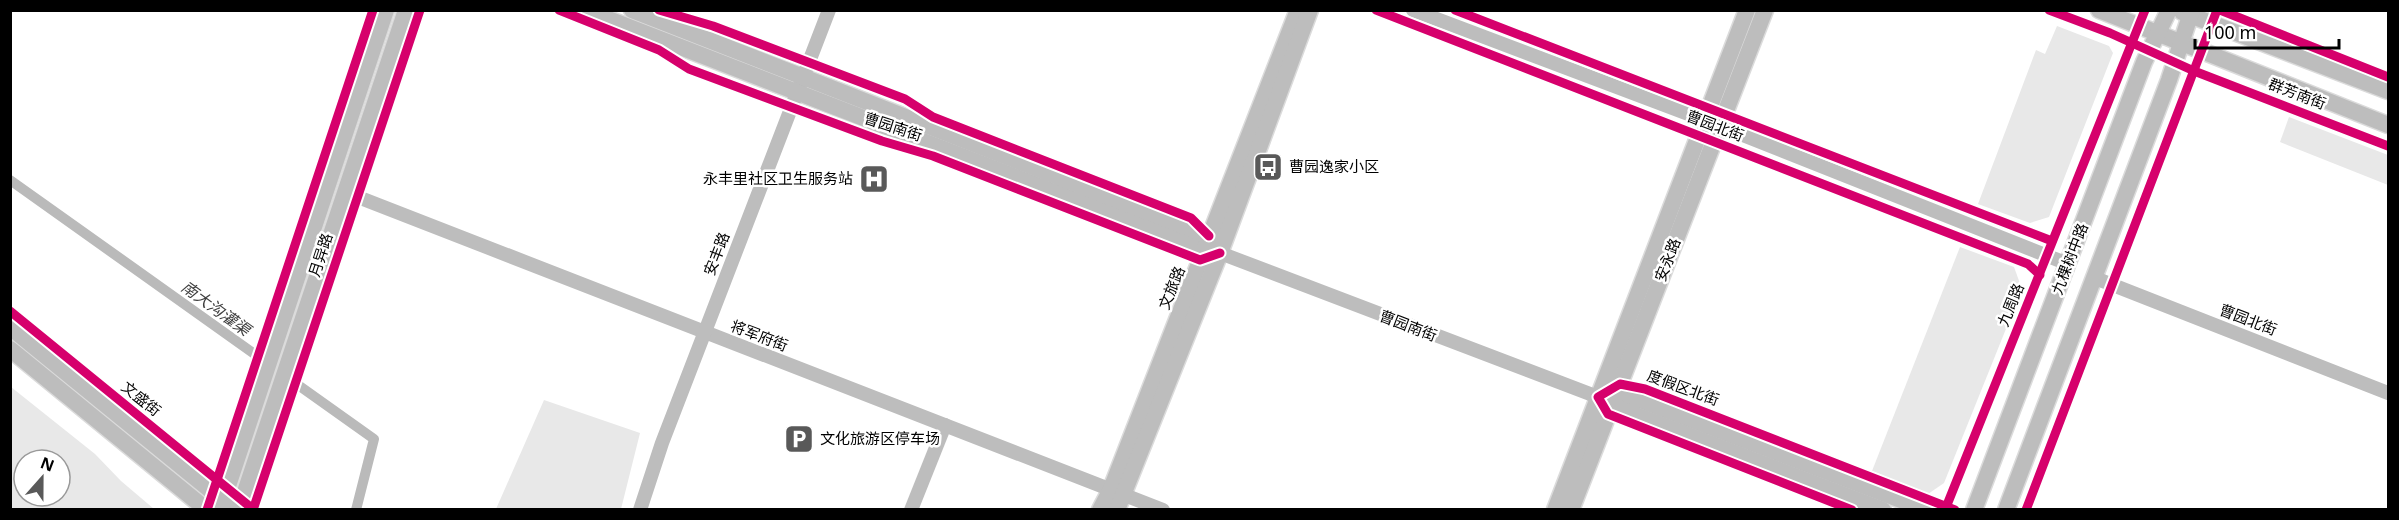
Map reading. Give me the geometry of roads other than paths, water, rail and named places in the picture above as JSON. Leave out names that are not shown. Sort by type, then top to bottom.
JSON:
[{"type":"main road","name":"月异路","points":[[225,506],[250,418],[386,10]]},
{"type":"main road","name":"月异路","points":[[239,510],[406,10]]},
{"type":"main road","name":"曹园南街","points":[[585,10],[797,93],[1211,246]]},
{"type":"main road","name":"曹园南街","points":[[632,10],[803,77],[1211,246]]},
{"type":"main road","name":"文旅路","points":[[1101,510],[1117,498],[1298,10]]},
{"type":"main road","name":"文旅路","points":[[1211,246],[1310,10]]},
{"type":"main road","name":"安永路","points":[[1571,510],[1608,399],[1712,123],[1747,10]]},
{"type":"main road","name":"安永路","points":[[1712,123],[1765,10]]},
{"type":"main road","name":"群芳南街","points":[[2099,10],[2388,126]]},
{"type":"main road","name":"九棵树中路","points":[[1974,510],[2144,62],[2169,10]]},
{"type":"main road","name":"九棵树中路","points":[[2006,510],[2095,278],[2181,43],[2187,12]]},
{"type":"main road","points":[[2187,12],[2388,91]]},
{"type":"main road","name":"文盛街","points":[[10,327],[225,506]]},
{"type":"main road","points":[[10,349],[207,510]]},
{"type":"main road","name":"曹园南街","points":[[1608,399],[1883,510]]},
{"type":"main road","name":"曹园南街","points":[[1608,399],[1640,400],[1927,510]]},
{"type":"main road","name":"安永路","points":[[1555,510],[1608,399]]},
{"type":"street","name":"安丰路","points":[[640,510],[662,443],[829,10]]},
{"type":"street","name":"曹园北街","points":[[1413,10],[1712,123],[2068,264]]},
{"type":"street","name":"将军府街","points":[[345,192],[945,425],[1117,498],[1163,510]]},
{"type":"street","name":"曹园南街","points":[[1211,246],[1608,399]]},
{"type":"street","name":"曹园北街","points":[[2095,278],[2388,393]]},
{"type":"street","points":[[911,510],[945,425]]},
{"type":"waterway","name":"南大沟灌渠","points":[[10,180],[374,439],[356,510]]},
{"type":"place","name":"曹园逸家小区","points":[[1268,167]]},
{"type":"place","name":"永丰里社区卫生服务站","points":[[874,179]]},
{"type":"place","name":"文化旅游区停车场","points":[[799,439]]}]
